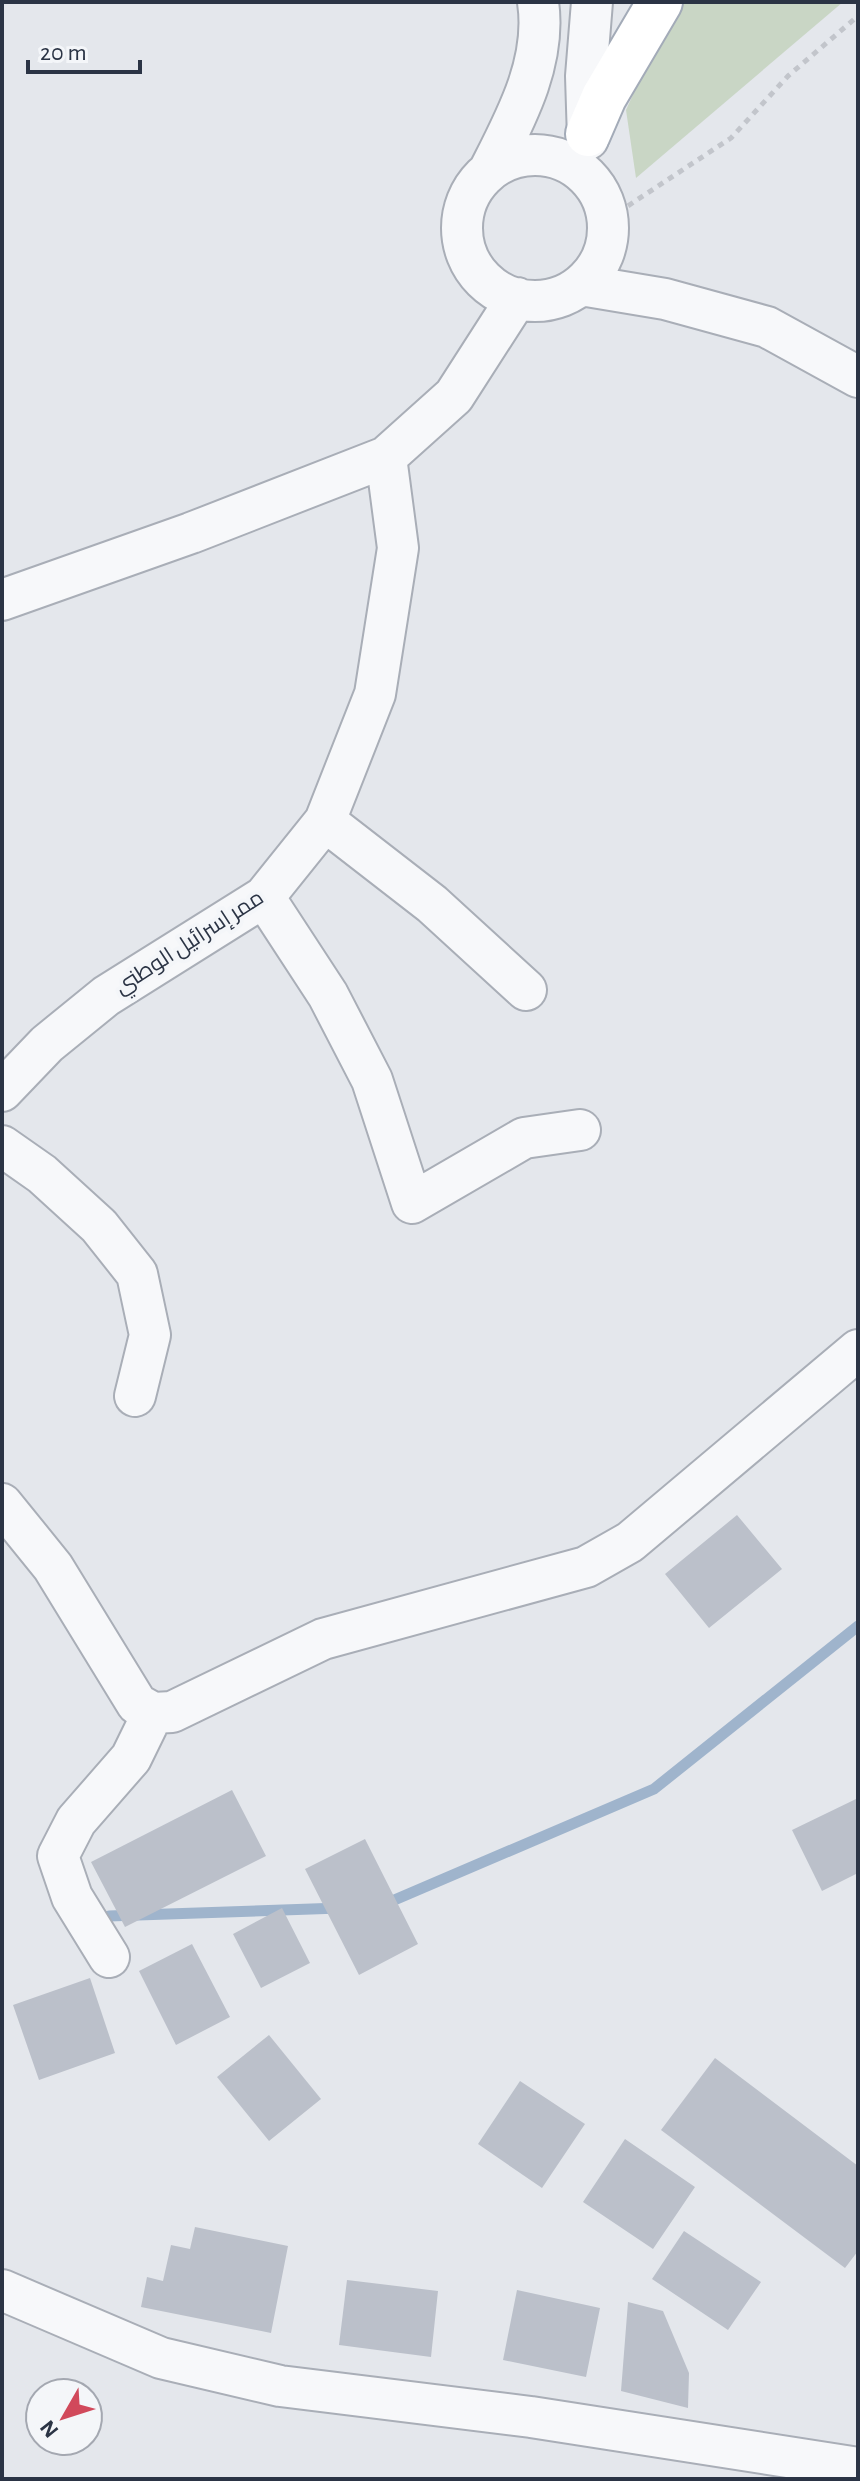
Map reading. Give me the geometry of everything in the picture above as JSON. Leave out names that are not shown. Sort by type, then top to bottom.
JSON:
[{"type":"main road","points":[[588,134],[604,97],[660,2]]},
{"type":"street","points":[[489,171],[508,160],[537,155],[565,160],[590,179],[602,198],[608,219],[607,244],[597,267],[581,285],[560,297],[536,301],[517,298],[492,287],[476,271],[466,251],[462,230],[464,208],[474,188],[489,171],[518,114],[537,53],[538,2]]},
{"type":"street","points":[[590,179],[586,76],[592,2]]},
{"type":"street","points":[[581,285],[665,299],[767,327],[858,377]]},
{"type":"street","points":[[2,600],[191,533],[386,457],[454,396],[517,298]]},
{"type":"street","name":"ممر إسرائيل الوطني","points":[[2,1091],[47,1044],[106,996],[264,897],[325,821],[375,694],[398,548],[386,457]]},
{"type":"street","points":[[325,821],[432,904],[526,990]]},
{"type":"street","points":[[264,897],[328,995],[372,1080],[412,1203],[524,1138],[580,1130]]},
{"type":"street","points":[[2,1146],[42,1174],[99,1226],[137,1274],[150,1335],[135,1396]]},
{"type":"street","points":[[2,1504],[53,1567],[137,1704],[153,1713],[172,1712],[323,1639],[586,1567],[630,1542],[858,1350]]},
{"type":"street","points":[[109,1957],[72,1897],[58,1856],[76,1821],[131,1758],[153,1713]]},
{"type":"street","points":[[2,2290],[161,2358],[280,2386],[531,2417],[858,2468]]},
{"type":"path","points":[[608,219],[731,138],[788,76],[858,16]]},
{"type":"green space","points":[[682,2],[843,2],[636,178],[626,110],[660,35]]},
{"type":"building","points":[[737,1515],[782,1569],[709,1628],[665,1574]]},
{"type":"building","points":[[232,1790],[266,1856],[125,1927],[91,1862]]},
{"type":"building","points":[[856,1799],[858,1873],[822,1891],[792,1830]]},
{"type":"building","points":[[365,1839],[418,1944],[359,1975],[305,1869]]},
{"type":"building","points":[[282,1908],[310,1963],[261,1988],[233,1934]]},
{"type":"building","points":[[192,1944],[230,2017],[176,2045],[139,1971]]},
{"type":"building","points":[[90,1978],[115,2053],[39,2080],[13,2005]]},
{"type":"building","points":[[269,2035],[321,2099],[269,2141],[217,2077]]},
{"type":"building","points":[[715,2058],[858,2166],[858,2251],[845,2268],[661,2130]]},
{"type":"building","points":[[520,2081],[585,2124],[542,2188],[478,2144]]},
{"type":"building","points":[[625,2139],[695,2187],[653,2249],[583,2202]]},
{"type":"building","points":[[195,2227],[288,2246],[271,2333],[141,2307],[147,2277],[163,2281],[171,2245],[190,2249]]},
{"type":"building","points":[[684,2231],[761,2282],[728,2330],[652,2279]]},
{"type":"building","points":[[347,2280],[438,2291],[431,2357],[339,2345]]},
{"type":"building","points":[[517,2290],[600,2308],[586,2377],[503,2360]]},
{"type":"building","points":[[628,2302],[663,2311],[689,2373],[688,2408],[621,2391]]},
{"type":"waterway","points":[[385,1904],[654,1789],[858,1626]]},
{"type":"waterway","points":[[109,1916],[340,1908]]}]
